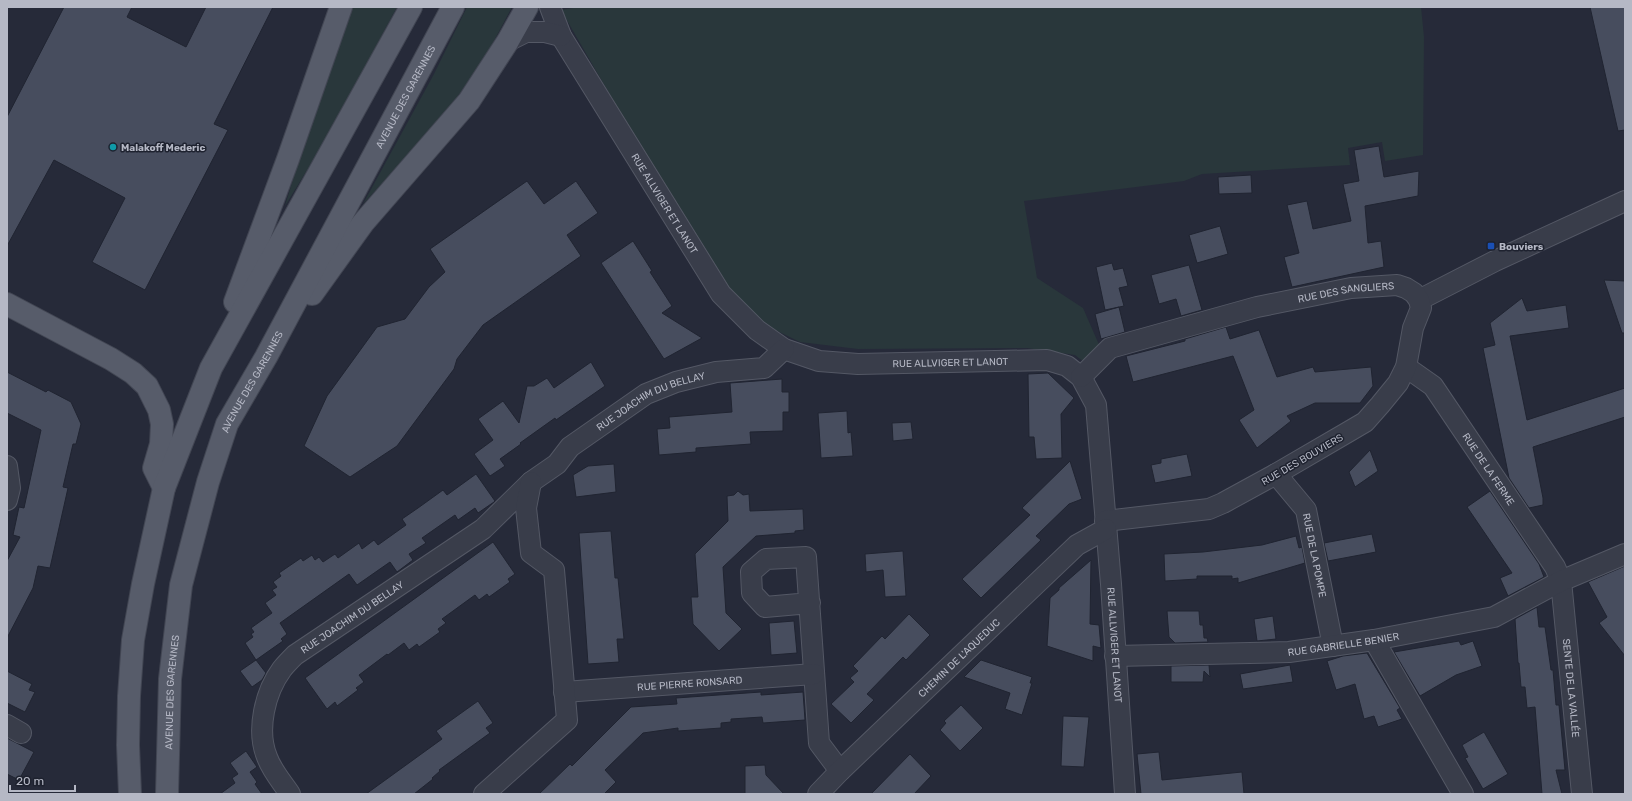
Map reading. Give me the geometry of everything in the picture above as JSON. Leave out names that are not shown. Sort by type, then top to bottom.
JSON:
[{"type":"main road","points":[[130,794],[129,710],[133,640],[143,584],[164,488],[211,368],[285,167],[341,7]]},
{"type":"main road","points":[[211,368],[411,7]]},
{"type":"main road","name":"AVENUE DES GARENNES","points":[[166,794],[170,679],[181,585],[208,482],[226,424],[266,357],[453,7]]},
{"type":"main road","points":[[266,357],[294,324],[311,295],[363,223],[469,101],[508,41],[527,7]]},
{"type":"main road","points":[[7,304],[111,359],[133,373],[147,386],[159,410],[162,424],[161,444],[154,468],[164,488]]},
{"type":"street","name":"RUE ALLVIGER ET LANOT","points":[[550,7],[561,36],[721,294],[757,330],[784,349],[819,361],[858,364],[1047,360],[1067,366],[1081,377],[1096,405],[1124,794]]},
{"type":"street","points":[[508,41],[526,32],[545,32],[561,36]]},
{"type":"street","points":[[1419,300],[1494,261],[1625,201]]},
{"type":"street","name":"RUE DES SANGLIERS","points":[[1081,377],[1110,348],[1257,307],[1351,288],[1397,285],[1414,293],[1419,300]]},
{"type":"street","name":"RUE DES BOUVIERS","points":[[1105,525],[1209,509],[1276,474],[1364,422],[1398,383],[1406,367],[1413,328],[1420,308],[1419,300]]},
{"type":"street","name":"RUE JOACHIM DU BELLAY","points":[[290,794],[270,764],[263,742],[262,726],[268,695],[282,668],[295,655],[483,529],[530,482],[557,464],[570,447],[646,394],[676,382],[716,372],[764,368],[784,349]]},
{"type":"street","name":"RUE DE LA FERME","points":[[1406,367],[1433,386],[1555,567],[1562,581]]},
{"type":"street","points":[[7,466],[10,488],[7,500]]},
{"type":"street","name":"RUE DE LA POMPE","points":[[1276,474],[1306,510],[1333,646]]},
{"type":"street","points":[[484,794],[567,720],[554,570],[531,553],[526,508],[530,482]]},
{"type":"street","name":"CHEMIN DE L'AQUEDUC","points":[[818,794],[1077,545],[1105,525]]},
{"type":"street","name":"RUE GABRIELLE BENIER","points":[[1115,656],[1289,652],[1374,640],[1494,617],[1562,581],[1625,554]]},
{"type":"street","name":"SENTE DE LA VALLÉE","points":[[1562,581],[1582,794]]},
{"type":"street","points":[[810,603],[819,743],[840,772]]},
{"type":"street","points":[[1374,640],[1463,794]]},
{"type":"street","name":"RUE PIERRE RONSARD","points":[[564,692],[814,674]]},
{"type":"shaded area","points":[[350,7],[397,7],[330,133],[285,206],[317,99]]},
{"type":"shaded area","points":[[467,7],[512,7],[487,54],[441,121],[363,204],[434,74]]},
{"type":"shaded area","points":[[579,7],[1421,7],[1424,37],[1423,155],[1385,161],[1382,142],[1348,148],[1350,165],[1202,174],[1184,181],[1024,201],[1037,278],[1083,308],[1100,347],[1084,362],[1075,355],[1027,348],[858,349],[800,342],[765,325],[729,292],[652,168],[561,10]]},
{"type":"building","name":"Malakoff Mederic","points":[[64,7],[132,7],[127,17],[186,47],[206,7],[273,7],[214,124],[228,130],[145,290],[92,262],[125,198],[54,160],[7,246],[7,117]]},
{"type":"building","points":[[1590,7],[1625,7],[1625,130],[1618,131]]},
{"type":"building","points":[[1379,146],[1384,177],[1419,171],[1418,196],[1365,206],[1368,243],[1381,241],[1384,267],[1292,287],[1284,257],[1299,253],[1287,205],[1307,201],[1313,229],[1351,221],[1343,184],[1359,181],[1354,150]]},
{"type":"building","points":[[1251,175],[1252,193],[1219,194],[1218,177]]},
{"type":"building","points":[[527,181],[544,204],[576,181],[598,213],[567,235],[581,256],[483,325],[457,359],[454,369],[397,446],[350,477],[304,446],[327,396],[377,327],[405,319],[429,287],[445,272],[430,249]]},
{"type":"building","points":[[1220,226],[1228,254],[1197,263],[1189,235]]},
{"type":"building","points":[[633,241],[652,271],[650,272],[672,306],[662,313],[702,338],[664,359],[601,263]]},
{"type":"building","points":[[1112,263],[1114,270],[1123,268],[1128,286],[1119,288],[1124,306],[1105,310],[1096,267]]},
{"type":"building","points":[[1189,265],[1202,310],[1181,316],[1176,299],[1159,304],[1151,275]]},
{"type":"building","points":[[1604,280],[1625,281],[1625,333],[1622,333]]},
{"type":"building","points":[[1522,298],[1527,311],[1566,305],[1569,328],[1510,336],[1527,420],[1625,388],[1625,417],[1533,447],[1543,505],[1529,508],[1509,478],[1483,348],[1495,345],[1490,323]]},
{"type":"building","points":[[1119,307],[1125,332],[1101,339],[1095,314]]},
{"type":"building","points":[[1226,327],[1230,339],[1259,330],[1277,377],[1313,367],[1315,372],[1371,367],[1373,386],[1360,403],[1315,403],[1287,416],[1291,421],[1257,448],[1239,420],[1254,410],[1233,356],[1133,382],[1126,356],[1185,341],[1185,339]]},
{"type":"building","points":[[591,362],[605,386],[556,420],[555,418],[520,443],[521,444],[500,459],[505,466],[490,476],[474,454],[493,440],[478,419],[503,401],[519,423],[527,386],[534,386],[547,378],[554,388]]},
{"type":"building","points":[[7,372],[46,392],[48,390],[71,402],[81,424],[76,444],[73,444],[63,487],[68,488],[50,568],[38,566],[33,588],[7,638],[7,561],[20,537],[13,535],[19,507],[24,508],[41,430],[7,413]]},
{"type":"building","points":[[1048,373],[1074,398],[1061,414],[1062,458],[1036,459],[1034,437],[1029,437],[1028,374]]},
{"type":"building","points":[[782,379],[782,392],[789,392],[789,412],[783,412],[783,431],[750,432],[751,444],[696,448],[696,452],[659,455],[657,429],[670,428],[669,417],[732,412],[730,383]]},
{"type":"building","points":[[847,411],[848,433],[851,432],[853,456],[821,458],[818,413]]},
{"type":"building","points":[[911,422],[913,439],[893,441],[892,423]]},
{"type":"building","points":[[1370,450],[1378,471],[1355,487],[1349,472]]},
{"type":"building","points":[[1187,454],[1192,476],[1155,483],[1151,465],[1161,463],[1161,459]]},
{"type":"building","points":[[1070,461],[1082,499],[1069,504],[1036,536],[1041,540],[981,598],[962,579],[1030,515],[1022,508]]},
{"type":"building","points":[[614,464],[616,492],[576,497],[573,475],[588,466]]},
{"type":"building","points":[[476,474],[495,501],[494,502],[478,513],[475,508],[458,520],[455,515],[422,538],[426,543],[409,554],[413,560],[397,572],[390,562],[357,585],[349,574],[280,623],[287,634],[281,639],[283,641],[256,660],[245,643],[253,637],[251,634],[254,632],[251,628],[272,613],[265,603],[276,595],[272,590],[277,587],[273,582],[281,576],[279,573],[301,558],[303,561],[312,555],[315,560],[319,557],[323,562],[335,554],[338,558],[359,543],[362,549],[374,540],[378,545],[406,525],[402,519],[443,490],[447,495]]},
{"type":"building","points":[[738,491],[743,495],[749,494],[750,511],[803,509],[804,530],[795,531],[795,533],[756,536],[723,567],[726,613],[742,629],[719,651],[693,624],[691,597],[698,597],[695,554],[728,521],[727,496],[734,495]]},
{"type":"building","points":[[1490,491],[1539,564],[1544,577],[1508,596],[1500,578],[1512,573],[1467,507]]},
{"type":"building","points":[[611,531],[615,578],[618,578],[624,639],[617,639],[619,662],[588,664],[579,533]]},
{"type":"building","points":[[1372,534],[1376,552],[1328,561],[1324,543]]},
{"type":"building","points":[[1296,536],[1299,548],[1302,547],[1305,563],[1238,583],[1238,578],[1232,579],[1232,576],[1197,576],[1197,579],[1165,581],[1164,554],[1203,552],[1262,545]]},
{"type":"building","points":[[493,542],[515,574],[508,579],[510,582],[489,597],[487,594],[479,600],[475,595],[442,619],[446,623],[438,629],[440,632],[419,647],[417,644],[409,650],[404,643],[388,655],[387,654],[359,675],[364,682],[356,688],[358,690],[337,706],[335,702],[327,709],[305,678]]},
{"type":"building","points":[[903,551],[906,596],[885,597],[883,570],[866,572],[865,554]]},
{"type":"building","points":[[1091,560],[1090,624],[1099,625],[1101,648],[1093,646],[1093,661],[1047,646],[1050,598],[1059,590],[1059,588]]},
{"type":"building","points":[[1625,566],[1625,656],[1599,623],[1607,617],[1588,582]]},
{"type":"building","points":[[1537,607],[1539,627],[1545,627],[1551,670],[1553,670],[1556,705],[1559,705],[1565,770],[1556,770],[1562,794],[1542,794],[1535,707],[1527,708],[1525,687],[1521,687],[1515,619]]},
{"type":"building","points":[[1167,611],[1199,611],[1200,625],[1203,625],[1204,638],[1207,638],[1208,642],[1175,643],[1169,637]]},
{"type":"building","points":[[909,614],[930,635],[906,660],[903,657],[867,694],[874,700],[851,723],[831,704],[854,682],[850,678],[858,671],[853,666],[882,636],[885,639]]},
{"type":"building","points":[[1273,616],[1276,639],[1257,641],[1254,619]]},
{"type":"building","points":[[794,621],[797,653],[771,655],[769,623]]},
{"type":"building","points":[[1459,641],[1461,645],[1473,641],[1482,666],[1456,675],[1420,696],[1394,652]]},
{"type":"building","points":[[1367,653],[1400,708],[1397,710],[1402,719],[1378,727],[1374,716],[1364,719],[1355,684],[1336,690],[1327,661],[1343,656]]},
{"type":"building","points":[[256,660],[266,673],[262,680],[252,687],[240,671]]},
{"type":"building","points":[[981,660],[1032,677],[1030,683],[1032,683],[1022,715],[1005,709],[1010,693],[964,677]]},
{"type":"building","points":[[1209,665],[1210,677],[1204,671],[1203,682],[1171,682],[1171,666]]},
{"type":"building","points":[[1290,665],[1293,682],[1243,689],[1240,674]]},
{"type":"building","points":[[7,671],[32,684],[29,690],[35,692],[25,712],[7,703]]},
{"type":"building","points":[[761,692],[761,695],[803,692],[805,720],[763,723],[762,717],[731,719],[731,722],[721,723],[721,728],[678,731],[678,728],[643,733],[605,770],[616,782],[604,794],[539,794],[570,764],[572,766],[631,707],[677,704],[676,698]]},
{"type":"building","points":[[478,701],[493,723],[486,728],[490,733],[439,770],[440,771],[432,778],[433,779],[414,794],[366,794],[442,739],[436,731]]},
{"type":"building","points":[[961,705],[983,728],[960,751],[940,730],[946,723],[944,721]]},
{"type":"building","points":[[1063,716],[1089,717],[1084,767],[1061,766]]},
{"type":"building","points":[[1484,732],[1508,774],[1483,789],[1465,758],[1468,757],[1462,745]]},
{"type":"building","points":[[7,738],[34,752],[19,780],[7,774]]},
{"type":"building","points":[[246,751],[257,767],[250,772],[257,782],[255,784],[262,794],[220,794],[235,783],[232,778],[238,774],[230,763]]},
{"type":"building","points":[[1159,752],[1162,780],[1242,772],[1244,794],[1141,794],[1137,754]]},
{"type":"building","points":[[910,754],[931,776],[914,794],[871,794]]},
{"type":"building","points":[[765,765],[766,775],[784,794],[745,794],[745,766]]},
{"type":"place","name":"Malakoff Mederic","points":[[113,147]]},
{"type":"place","name":"Bouviers","points":[[1491,246]]}]
